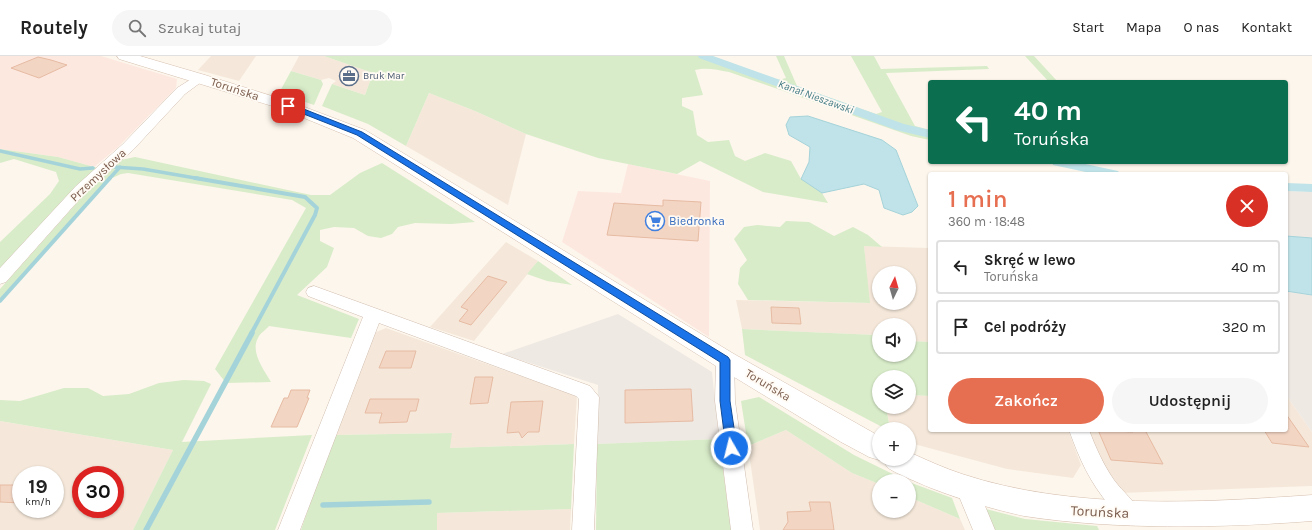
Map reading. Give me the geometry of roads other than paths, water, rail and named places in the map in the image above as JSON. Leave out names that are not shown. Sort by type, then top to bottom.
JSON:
[{"type":"main road","name":"Toruńska","points":[[124,56],[294,108],[359,134],[725,360],[850,434],[872,445]]},
{"type":"main road","name":"Toruńska","points":[[911,466],[967,489],[1022,504],[1058,510],[1130,514],[1308,513]]},
{"type":"street","name":"Przemysłowa","points":[[0,278],[81,189],[128,147],[181,91],[200,78]]},
{"type":"street","points":[[314,292],[373,315],[583,391],[589,397],[583,530]]},
{"type":"street","points":[[290,530],[373,315]]},
{"type":"street","points":[[725,360],[725,401],[742,530]]},
{"type":"street","points":[[1080,432],[1091,461],[1107,487],[1130,514]]},
{"type":"street","points":[[967,489],[984,530]]},
{"type":"water","points":[[808,116],[882,140],[896,150],[918,206],[912,212],[903,215],[884,208],[879,190],[864,184],[822,193],[801,179],[809,162],[810,147],[789,135],[786,125],[790,117]]},
{"type":"water","points":[[1288,236],[1312,238],[1312,295],[1288,291]]},
{"type":"waterway","name":"Kanał Nieszawski","points":[[703,56],[900,127],[928,134]]},
{"type":"waterway","points":[[0,151],[80,169],[93,168]]},
{"type":"waterway","name":"Kanał Nieszawski","points":[[1067,164],[1104,172]]},
{"type":"waterway","points":[[114,167],[120,167]]},
{"type":"waterway","points":[[109,179],[120,167]]},
{"type":"waterway","points":[[120,167],[143,169],[201,179]]},
{"type":"waterway","points":[[0,301],[110,178]]},
{"type":"waterway","points":[[195,178],[305,197],[317,208],[315,215],[251,334]]},
{"type":"waterway","name":"Kanał Nieszawski","points":[[1288,187],[1312,188]]},
{"type":"waterway","points":[[146,530],[252,333]]},
{"type":"waterway","points":[[323,505],[429,502]]},
{"type":"place","name":"Bruk Mar","points":[[349,76]]},
{"type":"place","name":"Biedronka","points":[[655,221]]}]
